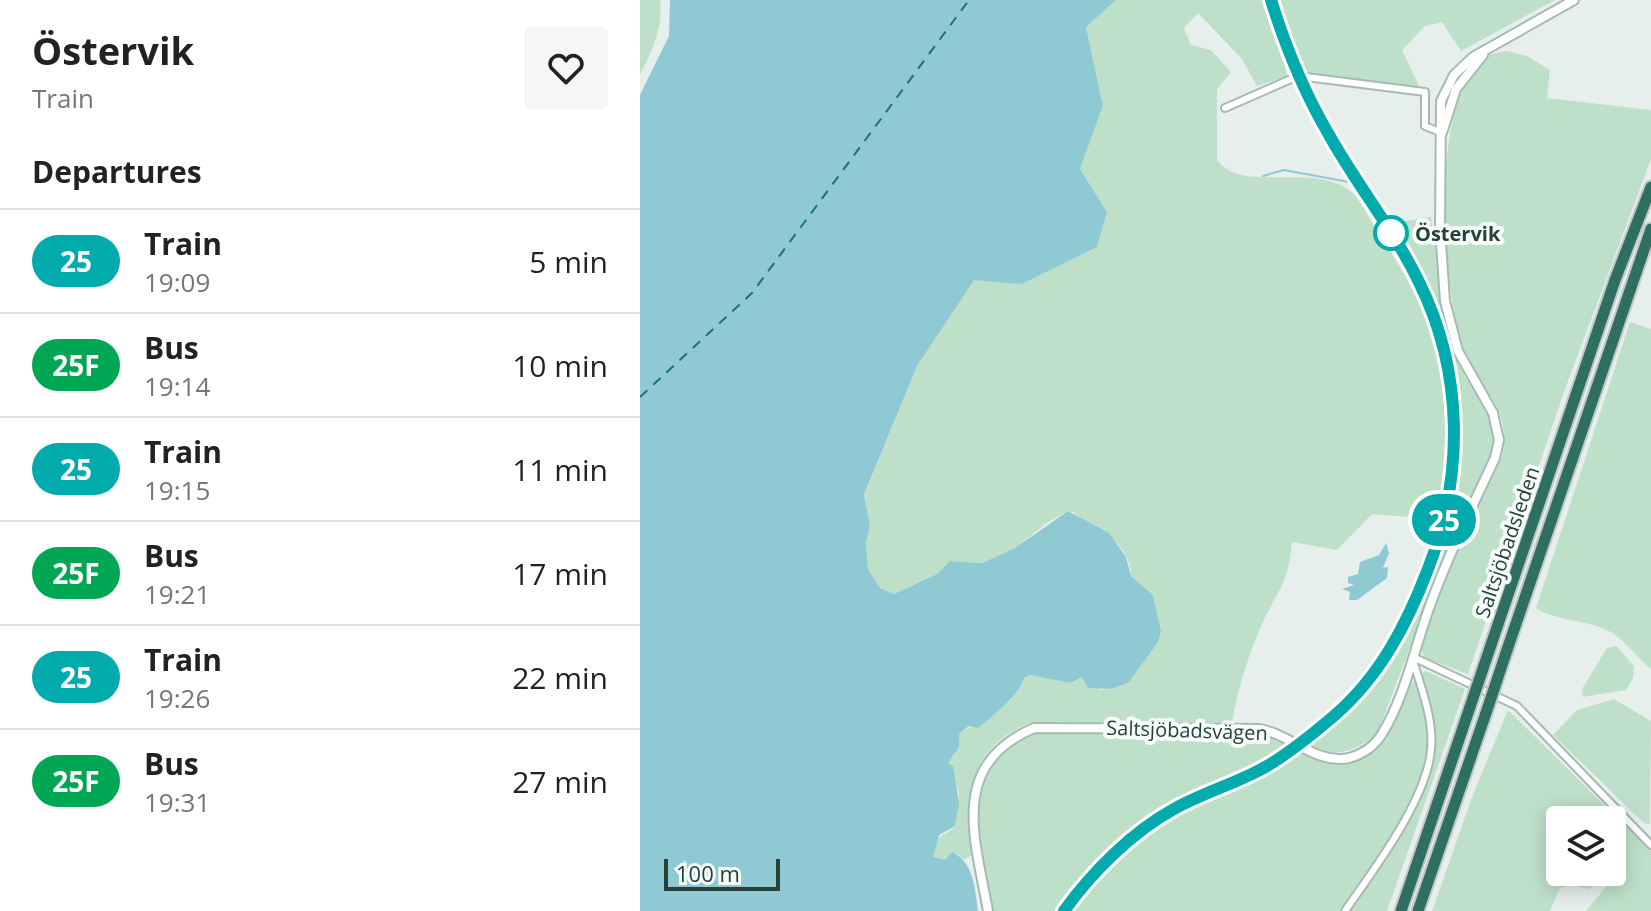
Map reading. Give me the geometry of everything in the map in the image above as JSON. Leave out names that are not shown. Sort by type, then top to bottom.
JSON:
[{"type":"highway","name":"Saltsjöbadsleden","points":[[1401,911],[1615,280],[1651,187]]},
{"type":"highway","name":"Saltsjöbadsleden","points":[[1418,911],[1651,229]]},
{"type":"street","name":"Saltsjöbadsvägen","points":[[988,911],[974,822],[974,791],[986,764],[1019,734],[1034,728],[1258,729],[1277,733],[1314,754],[1346,758],[1369,749],[1381,736],[1438,582],[1495,458],[1499,440],[1493,413],[1458,351],[1450,326],[1440,228],[1442,133],[1456,89],[1487,52],[1574,0]]},
{"type":"street","points":[[1225,108],[1300,77],[1425,92],[1425,126],[1442,133]]},
{"type":"street","points":[[1412,657],[1517,706],[1651,845]]},
{"type":"street","points":[[1345,911],[1392,840],[1428,764],[1431,748],[1429,717],[1412,657]]},
{"type":"green space","points":[[640,0],[660,0],[661,11],[656,39],[640,75]]},
{"type":"green space","points":[[1116,0],[1269,0],[1287,76],[1257,86],[1242,59],[1198,13],[1184,28],[1191,45],[1211,50],[1231,72],[1217,89],[1217,160],[1228,170],[1243,175],[1316,178],[1334,182],[1349,190],[1358,200],[1404,275],[1436,343],[1450,413],[1451,450],[1447,488],[1438,529],[1410,517],[1372,514],[1337,550],[1292,542],[1286,577],[1253,647],[1240,684],[1232,723],[1032,722],[1011,732],[995,744],[976,774],[971,811],[975,853],[964,860],[957,854],[945,860],[932,857],[937,840],[955,826],[959,793],[948,763],[955,753],[959,734],[1005,705],[1018,692],[1025,677],[1030,675],[1070,683],[1082,677],[1100,690],[1122,684],[1144,661],[1161,631],[1153,595],[1131,576],[1125,554],[1110,538],[1073,512],[1068,511],[1048,522],[1015,548],[982,563],[951,561],[937,574],[894,594],[880,588],[868,569],[866,542],[870,525],[864,496],[917,366],[974,279],[1022,284],[1097,247],[1107,212],[1080,169],[1103,106],[1086,27]]},
{"type":"green space","points":[[1276,0],[1555,0],[1461,51],[1442,22],[1425,26],[1402,50],[1420,88],[1303,74]]},
{"type":"green space","points":[[1507,51],[1527,56],[1550,70],[1547,98],[1651,110],[1651,159],[1564,392],[1468,674],[1425,658],[1421,650],[1442,583],[1502,457],[1504,438],[1498,410],[1468,362],[1455,319],[1449,282],[1445,192],[1448,148],[1456,108],[1469,75],[1489,55]]},
{"type":"green space","points":[[1431,217],[1445,323],[1464,375],[1494,425],[1493,453],[1430,594],[1378,732],[1352,749],[1326,752],[1304,746],[1358,698],[1386,664],[1410,624],[1430,581],[1444,537],[1453,492],[1457,446],[1455,400],[1448,354],[1431,298],[1387,224]]},
{"type":"green space","points":[[1630,322],[1651,329],[1651,669],[1606,629],[1550,615],[1536,608]]},
{"type":"green space","points":[[1616,646],[1634,666],[1633,678],[1626,690],[1583,697],[1582,689],[1607,648]]},
{"type":"green space","points":[[1426,671],[1465,689],[1387,911],[1069,911],[1104,869],[1132,843],[1192,804],[1268,768],[1297,750],[1314,759],[1332,763],[1365,758],[1379,748],[1388,736],[1405,694]]},
{"type":"green space","points":[[1614,699],[1651,721],[1650,824],[1645,824],[1553,735],[1577,710]]},
{"type":"green space","points":[[1508,710],[1605,806],[1546,806],[1546,886],[1567,886],[1560,888],[1550,911],[1432,911],[1474,792]]},
{"type":"green space","points":[[1035,731],[1264,734],[1292,745],[1155,816],[1110,853],[1059,911],[993,911],[978,832],[981,788],[991,768],[1009,749]]},
{"type":"green space","points":[[1626,826],[1651,851],[1651,911],[1586,911],[1606,887],[1626,886]]},
{"type":"water","points":[[670,0],[1116,0],[1086,27],[1103,106],[1080,169],[1107,212],[1097,247],[1022,284],[974,280],[917,366],[864,495],[870,525],[866,542],[868,569],[880,588],[894,594],[937,574],[950,561],[982,563],[1015,548],[1068,511],[1109,533],[1126,557],[1131,576],[1153,595],[1161,631],[1158,642],[1128,683],[1110,689],[1088,688],[1082,677],[1070,683],[1030,675],[1025,677],[1018,691],[1005,705],[978,728],[969,726],[959,734],[959,747],[948,763],[953,766],[959,803],[955,826],[939,835],[933,857],[945,860],[952,852],[965,862],[972,877],[978,911],[640,911],[640,95],[669,36]]},
{"type":"water","points":[[1386,543],[1389,553],[1383,568],[1388,567],[1387,578],[1357,600],[1349,600],[1350,592],[1342,589],[1354,585],[1348,583],[1348,577],[1358,574],[1360,562],[1379,555]]},
{"type":"waterway","points":[[1263,176],[1284,170],[1349,182]]},
{"type":"ferry route","points":[[640,397],[752,293],[969,0]]},
{"type":"railway","points":[[1064,911],[1100,868],[1143,829],[1185,803],[1276,761],[1351,700],[1378,666],[1411,610],[1440,534],[1453,461],[1454,425],[1451,388],[1434,317],[1409,263],[1339,152],[1311,101],[1271,0]]},
{"type":"train","name":"25","points":[[1064,911],[1098,871],[1145,828],[1175,808],[1210,794],[1286,754],[1360,691],[1375,673],[1410,613],[1442,528],[1454,456],[1454,415],[1451,383],[1431,309],[1397,242],[1321,121],[1300,77],[1271,0]]},
{"type":"place","name":"Östervik","points":[[1391,233]]}]
